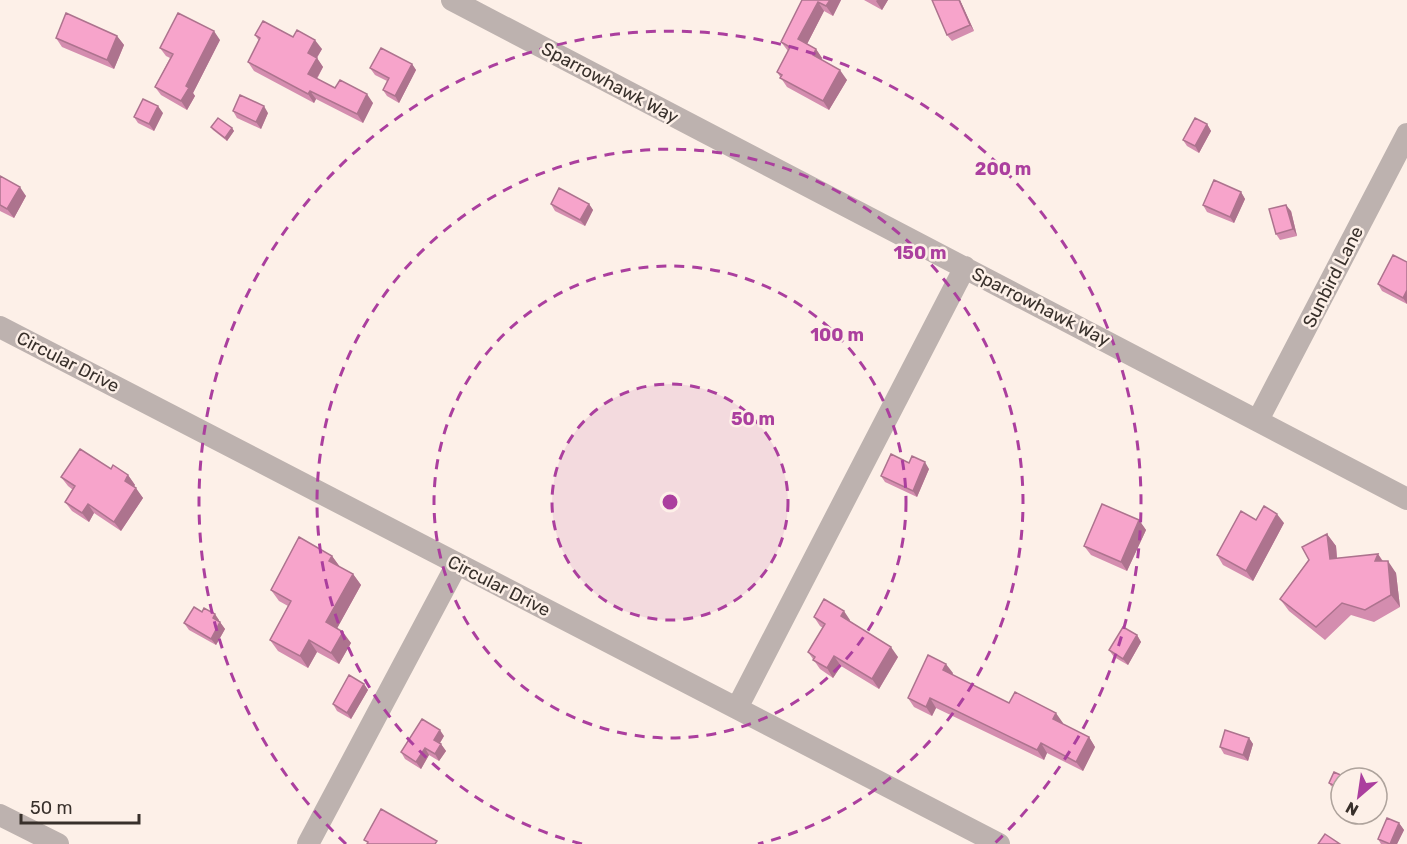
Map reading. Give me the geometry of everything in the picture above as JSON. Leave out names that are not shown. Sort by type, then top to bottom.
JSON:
[{"type":"street","name":"Sparrowhawk Way","points":[[452,0],[1407,499]]},
{"type":"street","name":"Sunbird Lane","points":[[1258,420],[1407,134]]},
{"type":"street","points":[[737,708],[965,267]]},
{"type":"street","name":"Circular Drive","points":[[0,327],[999,844]]},
{"type":"street","points":[[308,844],[458,564]]},
{"type":"street","points":[[0,815],[58,844]]},
{"type":"building","points":[[802,0],[830,0],[826,6],[818,2],[798,39],[816,49],[813,55],[840,70],[823,101],[780,78],[782,75],[777,72],[790,47],[781,42]]},
{"type":"building","points":[[932,0],[959,0],[970,25],[947,35]]},
{"type":"building","points":[[66,13],[117,36],[107,60],[56,38]]},
{"type":"building","points":[[178,13],[214,31],[186,86],[189,88],[181,101],[155,87],[173,54],[160,48]]},
{"type":"building","points":[[263,21],[293,37],[297,30],[315,40],[308,53],[317,58],[308,74],[335,88],[340,80],[367,94],[357,114],[310,91],[308,94],[248,62],[260,38],[255,35]]},
{"type":"building","points":[[381,48],[412,64],[395,96],[383,90],[389,78],[370,68]]},
{"type":"building","points":[[240,95],[264,106],[256,122],[233,111]]},
{"type":"building","points":[[143,99],[158,106],[149,124],[134,117]]},
{"type":"building","points":[[218,118],[232,128],[225,138],[211,127]]},
{"type":"building","points":[[1195,118],[1207,124],[1195,146],[1183,140]]},
{"type":"building","points":[[0,176],[20,187],[7,209],[0,205]]},
{"type":"building","points":[[1214,180],[1241,192],[1230,217],[1203,205]]},
{"type":"building","points":[[559,188],[589,204],[580,220],[551,204]]},
{"type":"building","points":[[1286,205],[1293,229],[1276,234],[1269,209]]},
{"type":"building","points":[[1393,255],[1407,262],[1407,290],[1403,298],[1378,284]]},
{"type":"building","points":[[80,449],[111,469],[113,465],[128,475],[125,481],[136,488],[114,522],[88,504],[82,513],[65,502],[75,486],[61,477]]},
{"type":"building","points":[[891,454],[909,463],[912,456],[925,462],[913,491],[881,476]]},
{"type":"building","points":[[1102,504],[1139,520],[1121,562],[1084,546]]},
{"type":"building","points":[[1264,506],[1277,514],[1246,571],[1217,555],[1241,511],[1256,520]]},
{"type":"building","points":[[1327,534],[1330,559],[1378,554],[1375,561],[1388,561],[1391,595],[1365,610],[1342,603],[1316,627],[1280,599],[1309,560],[1302,547]]},
{"type":"building","points":[[299,537],[332,556],[329,561],[353,574],[326,622],[343,632],[331,653],[309,640],[300,656],[270,640],[291,601],[271,590]]},
{"type":"building","points":[[824,599],[844,611],[841,616],[891,647],[872,679],[834,656],[827,668],[813,660],[815,657],[808,652],[825,624],[814,617]]},
{"type":"building","points":[[194,607],[202,612],[204,608],[215,614],[213,618],[220,622],[211,639],[184,623]]},
{"type":"building","points":[[1123,627],[1137,635],[1123,659],[1109,650]]},
{"type":"building","points":[[928,655],[946,664],[943,670],[1009,703],[1015,692],[1056,713],[1053,719],[1089,737],[1076,762],[1041,743],[1037,750],[930,698],[926,707],[908,698]]},
{"type":"building","points":[[349,675],[364,684],[347,713],[333,704]]},
{"type":"building","points":[[422,719],[440,730],[434,740],[441,744],[435,754],[425,748],[416,762],[401,752]]},
{"type":"building","points":[[1225,730],[1249,738],[1243,755],[1220,747]]},
{"type":"building","points":[[381,809],[437,841],[435,844],[367,844],[368,842],[364,840]]},
{"type":"building","points":[[1389,819],[1399,823],[1390,844],[1378,839],[1384,826],[1389,826]]},
{"type":"building","points":[[1325,834],[1340,844],[1318,844]]}]
